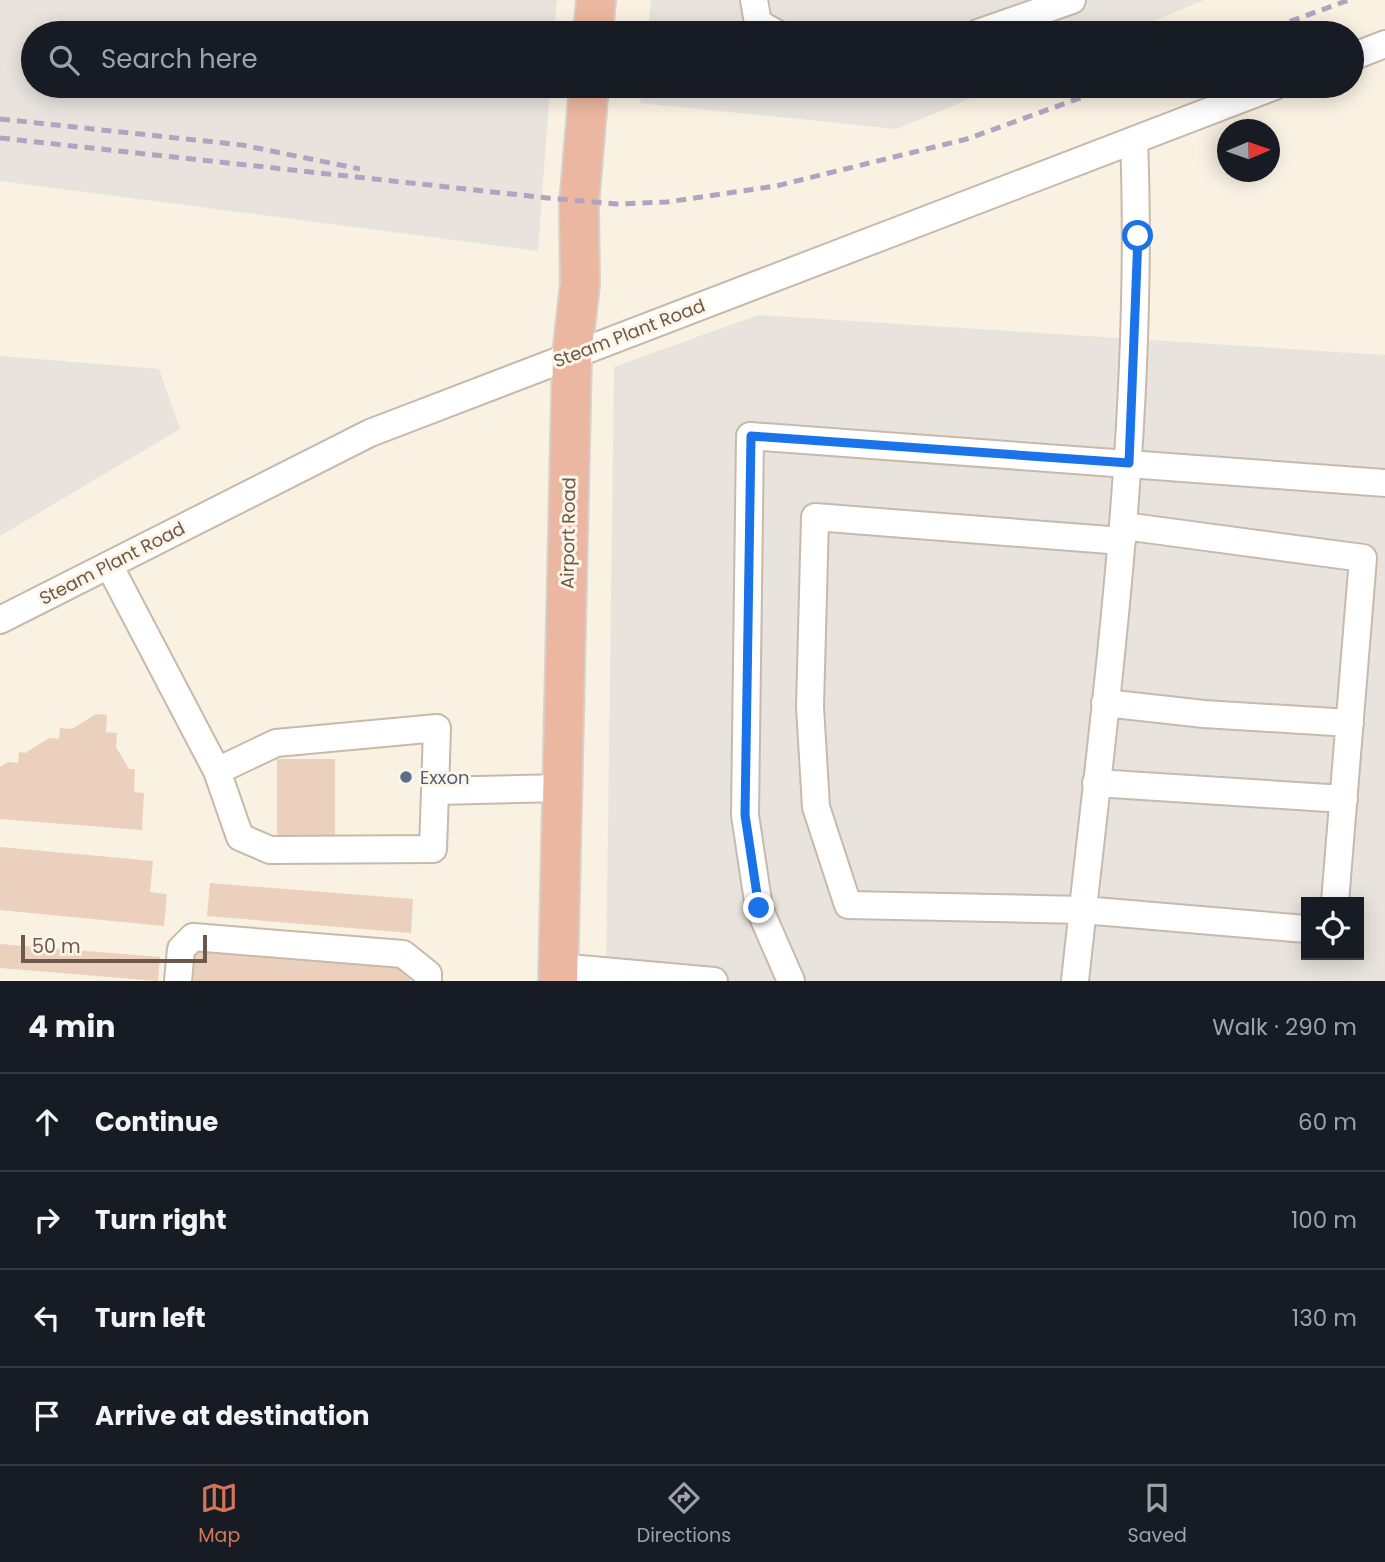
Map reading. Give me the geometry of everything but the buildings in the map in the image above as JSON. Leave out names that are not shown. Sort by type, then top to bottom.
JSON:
[{"type":"highway","points":[[594,21],[596,0]]},
{"type":"highway","name":"Airport Road","points":[[558,974],[572,355],[580,284],[579,205],[588,98]]},
{"type":"street","points":[[754,0],[758,21]]},
{"type":"street","points":[[1012,21],[1072,0]]},
{"type":"street","points":[[1364,52],[1385,44]]},
{"type":"street","name":"Steam Plant Road","points":[[0,620],[370,433],[1244,98]]},
{"type":"street","points":[[1075,981],[1129,463],[1138,236],[1134,140]]},
{"type":"street","points":[[791,981],[759,908],[745,815],[751,436],[1385,483]]},
{"type":"street","points":[[1301,929],[1083,910],[848,905],[816,807],[810,707],[815,517],[1123,533],[1363,558],[1335,897]]},
{"type":"street","points":[[109,565],[217,771],[240,837],[270,850],[433,849],[436,728],[276,743],[217,771]]},
{"type":"street","points":[[1105,704],[1258,719],[1350,723]]},
{"type":"street","points":[[1096,783],[1344,799]]},
{"type":"street","points":[[435,791],[563,788]]},
{"type":"street","points":[[178,981],[181,949],[193,937],[403,954],[428,974],[428,981]]},
{"type":"street","points":[[558,974],[713,981]]},
{"type":"shaded area","points":[[0,0],[557,0],[555,21],[21,21],[21,98],[549,98],[538,251],[0,181]]},
{"type":"shaded area","points":[[651,0],[1204,0],[1154,21],[649,21]]},
{"type":"shaded area","points":[[641,98],[971,98],[897,129],[640,103]]},
{"type":"shaded area","points":[[758,315],[1385,355],[1385,981],[606,981],[614,367]]},
{"type":"shaded area","points":[[0,356],[159,369],[180,429],[0,536]]},
{"type":"railway","points":[[1291,21],[1349,0]]},
{"type":"railway","points":[[0,138],[617,204],[667,202],[776,186],[967,139],[1080,98]]},
{"type":"railway","points":[[0,119],[242,145],[360,169]]},
{"type":"place","name":"Exxon","points":[[406,777]]},
{"type":"route","points":[[759,908],[745,815],[751,436],[1129,463],[1138,236]]}]
